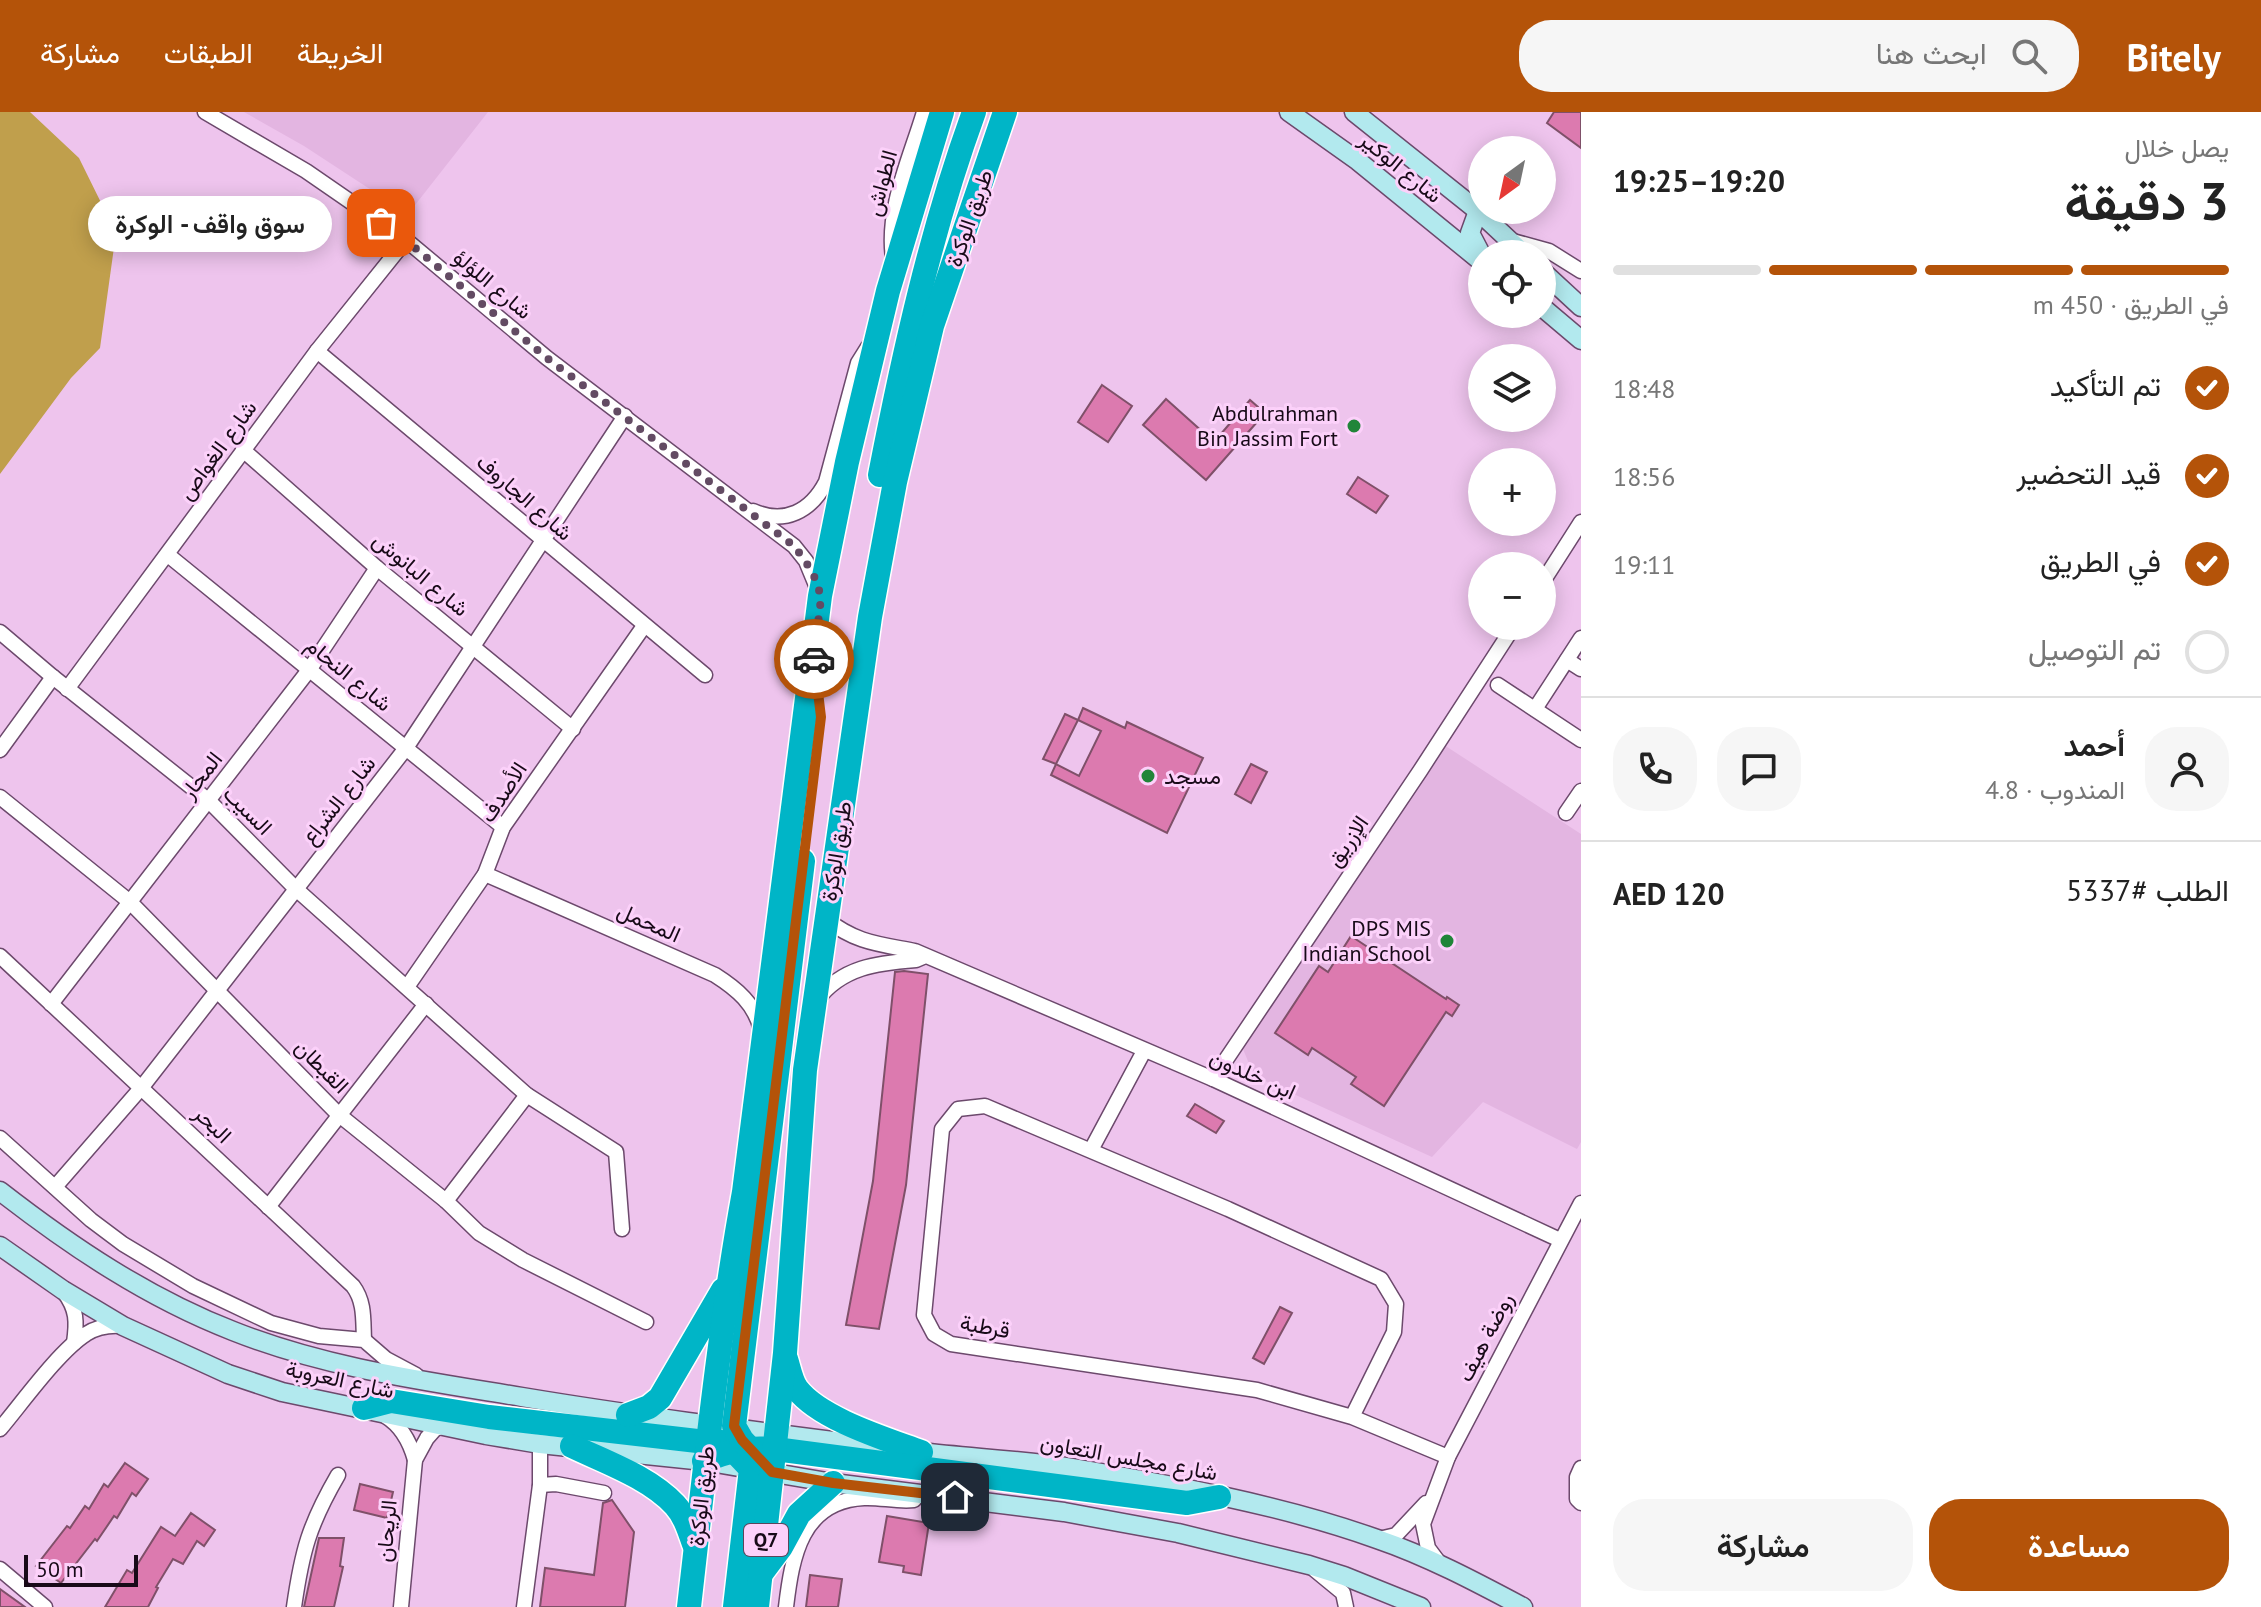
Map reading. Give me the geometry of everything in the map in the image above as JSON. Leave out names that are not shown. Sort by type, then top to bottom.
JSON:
[{"type":"highway","name":"طريق الوكرة","points":[[757,1607],[763,1571],[740,1446],[728,1281],[744,1192],[820,596],[847,462],[894,267],[942,112]]},
{"type":"highway","points":[[870,617],[869,529],[899,377],[941,210],[974,112]]},
{"type":"highway","name":"طريق الوكرة","points":[[689,1607],[696,1550],[740,1446],[785,1353],[805,1070],[870,617],[895,482],[932,326],[1005,112]]},
{"type":"highway","points":[[735,1607],[740,1446],[821,717],[813,649]]},
{"type":"highway","points":[[628,1415],[649,1407],[660,1398],[728,1281]]},
{"type":"highway","points":[[785,1353],[795,1387],[812,1404],[865,1432],[921,1452]]},
{"type":"highway","points":[[370,1409],[391,1401],[489,1417],[1187,1503],[1219,1497]]},
{"type":"highway","points":[[572,1446],[625,1472],[674,1504],[685,1519],[696,1550]]},
{"type":"highway","points":[[763,1571],[781,1547],[799,1514],[833,1483]]},
{"type":"street","name":"شارع اللؤلؤ","points":[[205,112],[306,171],[406,240],[547,358],[794,546],[806,561],[820,596]]},
{"type":"street","name":"الطواش","points":[[894,267],[890,238],[892,214],[924,112]]},
{"type":"street","name":"شارع الوكير","points":[[1289,112],[1358,161],[1468,251]]},
{"type":"street","name":"شارع الوكير","points":[[1354,112],[1468,203]]},
{"type":"street","name":"شارع الوكير","points":[[1492,224],[1509,240]]},
{"type":"street","name":"شارع الغواص","points":[[67,689],[317,351],[406,240]]},
{"type":"street","name":"شارع الوكير","points":[[1556,255],[1581,271]]},
{"type":"street","points":[[1556,284],[1581,307]]},
{"type":"street","points":[[1556,319],[1581,340]]},
{"type":"street","name":"شارع اللؤلؤ","points":[[742,505],[770,517],[781,517],[802,511],[819,496],[826,482],[858,363],[879,329]]},
{"type":"street","name":"شارع الجاروف","points":[[317,351],[705,675]]},
{"type":"street","name":"شارع الشراع","points":[[55,1187],[142,1087],[406,748],[625,416]]},
{"type":"street","name":"شارع البانوش","points":[[243,450],[377,568],[573,729]]},
{"type":"street","points":[[1556,561],[1581,522]]},
{"type":"street","name":"شارع النحام","points":[[168,555],[503,827]]},
{"type":"street","name":"المحار","points":[[51,1004],[309,670],[377,568]]},
{"type":"street","name":"الأصدف","points":[[407,987],[485,874],[503,827],[644,626]]},
{"type":"street","name":"السيب","points":[[0,632],[209,801],[296,889],[527,1095],[616,1152],[622,1229]]},
{"type":"street","points":[[1535,709],[1581,638]]},
{"type":"street","name":"الإزريق","points":[[1213,1079],[1505,640]]},
{"type":"street","points":[[1567,660],[1581,669]]},
{"type":"street","points":[[0,750],[53,677]]},
{"type":"street","points":[[1498,685],[1581,740]]},
{"type":"street","points":[[1566,813],[1581,791]]},
{"type":"street","name":"القبطان","points":[[0,797],[130,902],[338,1114],[446,1201],[479,1233],[523,1260],[646,1322]]},
{"type":"street","name":"المحمل","points":[[485,874],[715,975],[733,986],[748,1002],[759,1021],[764,1042]]},
{"type":"street","name":"ابن خلدون","points":[[826,919],[865,942],[915,951],[1213,1079],[1560,1240]]},
{"type":"street","name":"البحر","points":[[0,956],[353,1286],[363,1307],[364,1340]]},
{"type":"street","points":[[814,1005],[824,992],[850,972],[865,966],[923,957]]},
{"type":"street","points":[[268,1207],[426,1004]]},
{"type":"street","points":[[1091,1150],[1144,1051]]},
{"type":"street","points":[[446,1201],[527,1095]]},
{"type":"street","name":"قرطبة","points":[[1352,1417],[1394,1332],[1396,1304],[1381,1279],[1228,1209],[985,1106],[958,1109],[942,1129],[924,1315],[934,1334],[951,1344],[1257,1390],[1352,1417],[1448,1457]]},
{"type":"street","name":"شارع العروبة","points":[[0,1138],[91,1220],[123,1244],[218,1299],[271,1323],[319,1336],[364,1340],[403,1369],[435,1383]]},
{"type":"street","name":"شارع العروبة","points":[[0,1191],[94,1259],[197,1316],[269,1345],[435,1383],[628,1415],[740,1446]]},
{"type":"street","name":"روضة هيف","points":[[1444,1569],[1424,1538],[1423,1524],[1434,1493],[1448,1457],[1581,1203]]},
{"type":"street","name":"شارع العروبة","points":[[0,1246],[63,1290],[123,1326],[255,1384],[540,1444],[740,1446]]},
{"type":"street","points":[[63,1290],[74,1305],[77,1324],[74,1343]]},
{"type":"street","points":[[0,1429],[74,1343],[89,1332],[107,1325],[123,1326]]},
{"type":"street","points":[[370,1409],[390,1419],[402,1430],[415,1460]]},
{"type":"street","points":[[415,1460],[427,1438],[435,1429],[444,1426]]},
{"type":"street","points":[[524,1607],[540,1485],[540,1444]]},
{"type":"street","points":[[740,1446],[833,1483],[1078,1514],[1178,1533],[1309,1565],[1421,1607]]},
{"type":"street","name":"شارع مجلس التعاون","points":[[740,1446],[921,1452],[1069,1467],[1219,1497],[1295,1514],[1379,1539],[1523,1607]]},
{"type":"street","name":"الريحان","points":[[401,1607],[415,1460]]},
{"type":"street","points":[[1581,1468],[1577,1477],[1577,1499],[1581,1503]]},
{"type":"street","points":[[294,1607],[305,1540],[317,1511],[338,1475]]},
{"type":"street","points":[[540,1485],[556,1484],[604,1493]]},
{"type":"street","points":[[786,1607],[791,1562],[801,1535],[817,1516],[837,1503],[863,1498],[912,1501],[927,1493]]},
{"type":"street","name":"روضة هيف","points":[[1379,1539],[1396,1535],[1408,1525],[1434,1493]]},
{"type":"street","points":[[1309,1565],[1343,1593],[1346,1607]]},
{"type":"street","points":[[0,1569],[45,1607]]},
{"type":"shaded area","points":[[0,112],[30,112],[79,158],[116,233],[100,348],[71,378],[0,474]]},
{"type":"shaded area","points":[[244,112],[488,112],[408,214],[304,146]]},
{"type":"shaded area","name":"DPS MIS Indian School","points":[[1441,743],[1581,834],[1581,1142],[1577,1149],[1483,1102],[1432,1157],[1254,1076],[1243,1049]]},
{"type":"building","points":[[1554,112],[1581,112],[1581,148],[1547,123]]},
{"type":"building","points":[[1102,385],[1132,406],[1108,442],[1078,422]]},
{"type":"building","points":[[1166,399],[1214,442],[1250,400],[1265,413],[1206,480],[1143,425]]},
{"type":"building","points":[[1358,477],[1388,496],[1376,513],[1347,494]]},
{"type":"building","name":"مسجد","points":[[1083,708],[1125,728],[1127,722],[1203,758],[1167,833],[1051,775],[1056,764],[1079,776],[1101,731],[1078,720]]},
{"type":"building","points":[[1065,714],[1078,720],[1056,764],[1043,759]]},
{"type":"building","points":[[1251,764],[1267,772],[1251,803],[1235,794]]},
{"type":"building","points":[[1351,936],[1459,1005],[1452,1016],[1446,1012],[1384,1106],[1351,1084],[1356,1077],[1312,1048],[1308,1055],[1275,1033],[1319,966],[1328,972]]},
{"type":"building","points":[[895,972],[928,974],[906,1185],[879,1329],[846,1325],[873,1181]]},
{"type":"building","points":[[1195,1104],[1224,1121],[1216,1133],[1187,1116]]},
{"type":"building","points":[[1280,1307],[1292,1313],[1264,1364],[1253,1358]]},
{"type":"building","points":[[125,1463],[148,1479],[136,1496],[132,1493],[117,1518],[114,1516],[61,1583],[36,1566],[85,1506],[89,1509],[104,1484],[108,1487]]},
{"type":"building","points":[[360,1484],[393,1492],[387,1518],[354,1510]]},
{"type":"building","points":[[612,1500],[634,1532],[625,1607],[540,1607],[545,1568],[594,1575],[603,1503]]},
{"type":"building","points":[[191,1513],[215,1530],[204,1546],[197,1541],[183,1564],[173,1559],[148,1607],[105,1607],[127,1570],[132,1573],[161,1527],[175,1536]]},
{"type":"building","points":[[887,1516],[929,1523],[921,1575],[903,1572],[904,1566],[879,1562]]},
{"type":"building","points":[[319,1538],[344,1538],[340,1566],[343,1567],[334,1607],[304,1607]]},
{"type":"building","points":[[810,1575],[842,1579],[838,1607],[806,1607]]},
{"type":"building","points":[[0,1589],[25,1607],[0,1607]]},
{"type":"way so far","points":[[381,223],[547,358],[794,546],[806,561],[820,596],[814,659]]},
{"type":"place","name":"سوق واقف - الوكرة","points":[[381,223]]},
{"type":"place","name":"Abdulrahman Bin Jassim Fort","points":[[1354,426]]},
{"type":"place","name":"مسجد","points":[[1148,776]]},
{"type":"place","name":"DPS MIS Indian School","points":[[1447,941]]},
{"type":"route","points":[[814,659],[821,717],[734,1426],[742,1440],[772,1472],[833,1483],[955,1497]]}]
